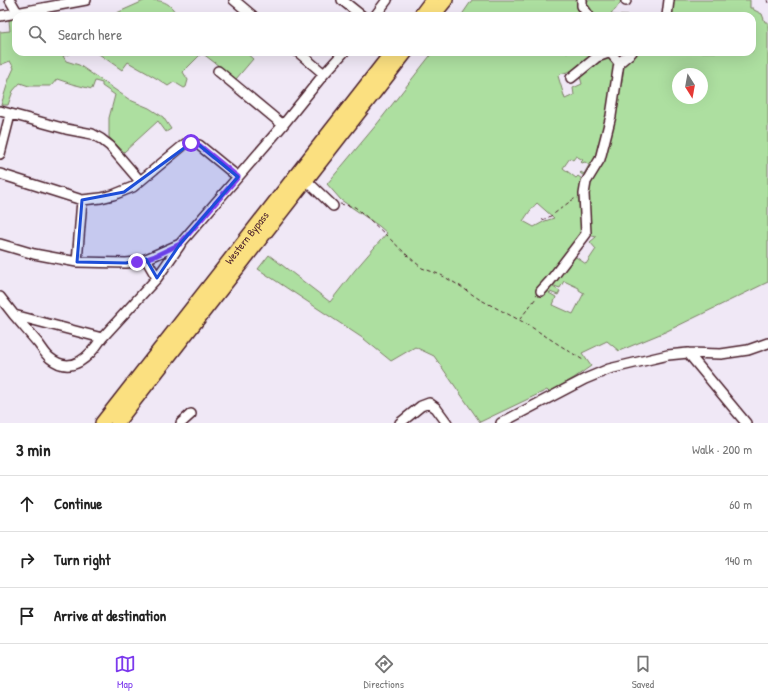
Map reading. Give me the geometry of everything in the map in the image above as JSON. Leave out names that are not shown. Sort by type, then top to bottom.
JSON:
[{"type":"highway","points":[[423,12],[432,0]]},
{"type":"highway","points":[[436,12],[446,0]]},
{"type":"highway","name":"Western Bypass","points":[[105,422],[389,56]]},
{"type":"highway","name":"Western Bypass","points":[[123,421],[306,180],[403,56]]},
{"type":"street","points":[[10,0],[17,12]]},
{"type":"street","points":[[33,12],[86,0]]},
{"type":"street","points":[[234,0],[249,12]]},
{"type":"street","points":[[342,0],[357,12]]},
{"type":"street","points":[[378,12],[387,0]]},
{"type":"street","points":[[582,0],[582,6],[586,12]]},
{"type":"street","points":[[668,12],[669,0]]},
{"type":"street","points":[[0,16],[12,13]]},
{"type":"street","points":[[303,56],[324,74]]},
{"type":"street","points":[[0,297],[49,357],[57,363],[65,365],[74,364],[83,360],[94,350],[102,338],[157,278],[180,244],[340,56]]},
{"type":"street","points":[[571,78],[600,56]]},
{"type":"street","points":[[541,290],[550,281],[586,234],[584,194],[586,182],[600,159],[611,116],[618,63],[613,56]]},
{"type":"street","points":[[618,63],[627,56]]},
{"type":"street","points":[[218,71],[283,125]]},
{"type":"street","points":[[0,111],[10,115],[92,134],[101,138],[110,146],[140,181]]},
{"type":"street","points":[[0,154],[10,115]]},
{"type":"street","points":[[0,174],[82,200],[113,195],[124,192],[140,181],[185,144],[191,143],[199,145],[238,177]]},
{"type":"street","points":[[306,180],[333,206]]},
{"type":"street","points":[[77,262],[82,200]]},
{"type":"street","points":[[0,244],[34,254],[77,262],[126,263],[146,259],[180,244]]},
{"type":"street","points":[[146,259],[157,278]]},
{"type":"street","points":[[14,315],[102,338]]},
{"type":"street","points":[[501,423],[584,379],[609,369],[668,355],[688,353],[720,354],[748,350],[768,343]]},
{"type":"street","points":[[688,353],[746,423]]},
{"type":"street","points":[[400,423],[421,406],[429,403],[436,408],[447,423]]},
{"type":"street","points":[[181,423],[191,414]]},
{"type":"path","points":[[542,220],[549,218],[563,206],[584,194]]},
{"type":"path","points":[[333,206],[341,204],[355,207],[422,268],[454,282],[479,299],[520,320],[583,360]]},
{"type":"path","points":[[520,320],[541,290]]},
{"type":"highlighted area","points":[[191,143],[199,145],[238,177],[180,244],[157,278],[146,259],[126,263],[77,262],[82,200],[124,192]]},
{"type":"green space","points":[[146,0],[156,0],[168,4],[175,12],[119,12]]},
{"type":"green space","points":[[472,0],[581,0],[585,12],[464,12]]},
{"type":"green space","points":[[585,0],[622,0],[612,12],[589,12],[585,6]]},
{"type":"green space","points":[[672,0],[750,0],[750,8],[753,8],[762,14],[765,22],[768,22],[768,282],[665,332],[619,351],[607,341],[582,353],[591,366],[574,378],[549,392],[547,390],[480,422],[434,356],[415,347],[391,361],[364,339],[258,269],[269,255],[330,302],[387,233],[341,200],[327,184],[377,124],[430,56],[609,56],[614,64],[615,72],[611,100],[598,159],[584,183],[578,198],[584,220],[581,234],[539,289],[547,293],[573,255],[586,264],[596,249],[590,242],[596,237],[589,235],[588,187],[613,120],[623,70],[627,60],[631,56],[756,56],[756,12],[670,12]],"holes":[[[578,69],[582,84],[573,88],[574,95],[565,99],[558,76],[560,74]],[[576,156],[583,160],[581,162],[582,163],[585,162],[589,165],[584,174],[581,172],[580,173],[584,176],[582,179],[578,176],[576,178],[563,168],[570,158],[573,160]],[[537,203],[554,218],[534,227],[523,221]],[[564,281],[579,288],[579,290],[584,293],[573,314],[553,305],[556,297],[549,293],[558,295],[560,291],[553,287],[560,288]]]},
{"type":"green space","points":[[9,20],[12,20],[12,56],[63,56],[66,61],[79,65],[130,100],[149,108],[163,117],[171,129],[166,132],[158,121],[124,152],[109,137],[109,118],[115,95],[102,86],[102,83],[95,81],[92,89],[57,79],[51,86],[29,86],[20,83],[13,91],[8,105],[1,105],[14,68],[10,61],[0,65],[0,32],[10,31]]},
{"type":"green space","points":[[102,56],[199,56],[183,72],[188,80],[186,87],[184,88],[174,82],[168,86],[128,62],[122,70]]},
{"type":"green space","points":[[206,56],[250,56],[253,59],[236,79]]},
{"type":"route","points":[[137,262],[155,256],[180,244],[238,177],[199,145],[191,143]]}]
